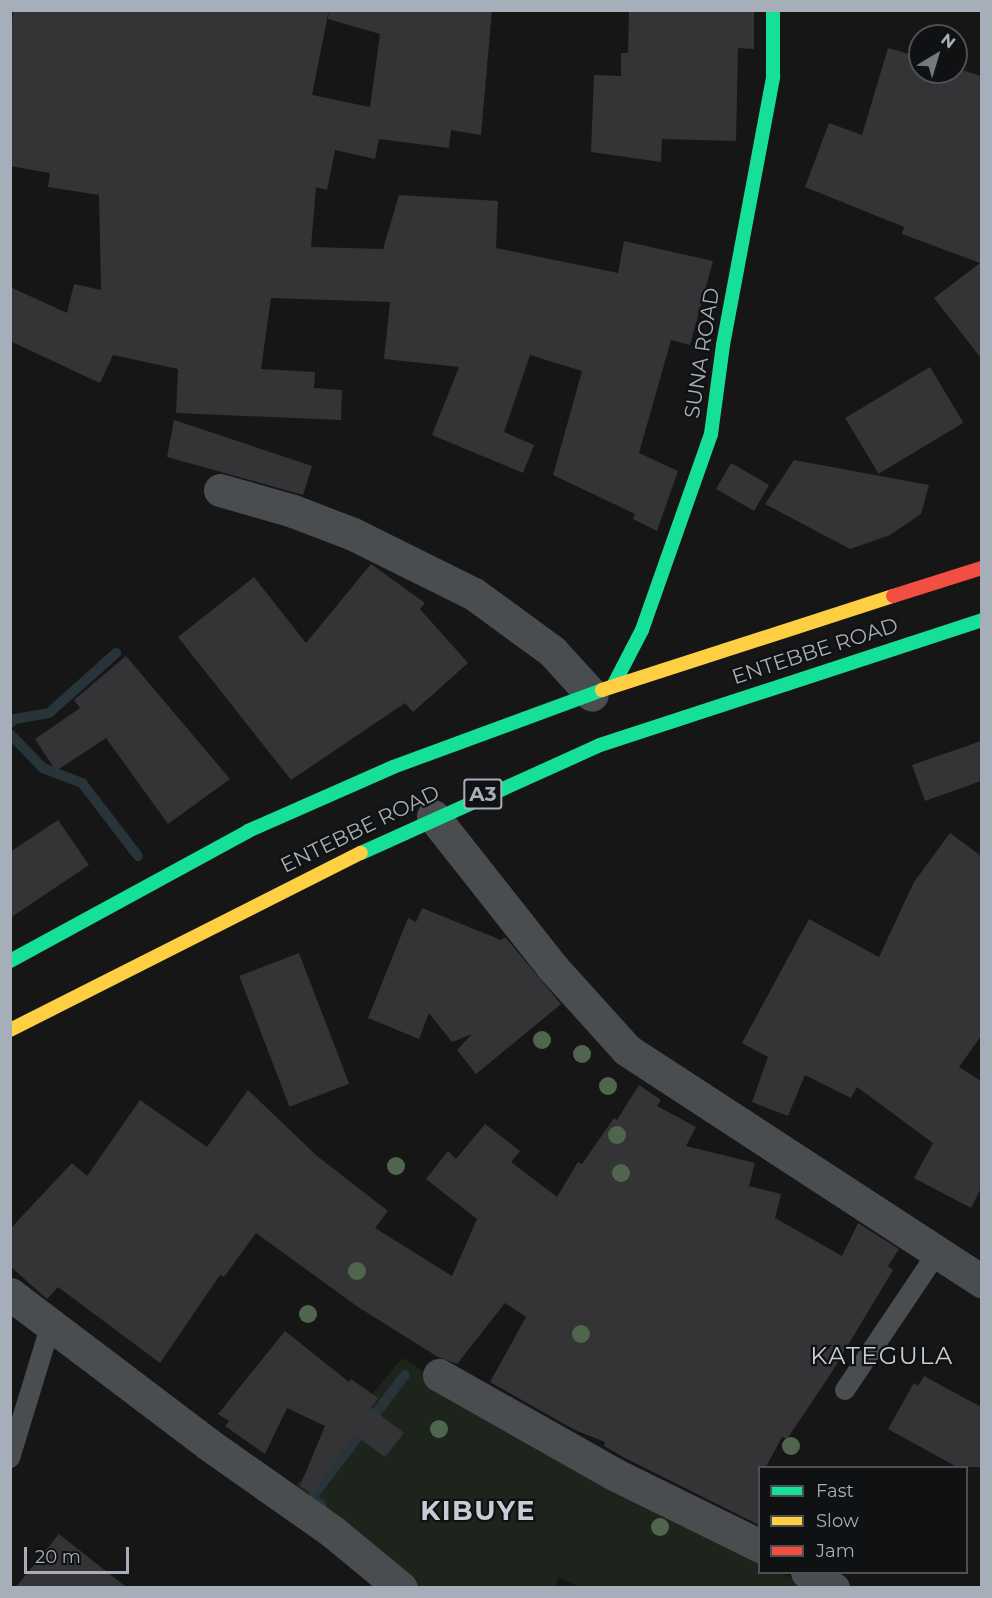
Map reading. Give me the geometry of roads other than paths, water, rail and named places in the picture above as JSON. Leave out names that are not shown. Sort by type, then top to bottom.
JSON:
[{"type":"main road","name":"SUNA ROAD","points":[[602,691],[642,630],[711,434],[723,345],[773,77],[773,10]]},
{"type":"main road","name":"ENTEBBE ROAD","points":[[10,961],[248,831],[393,767],[602,691],[981,568]]},
{"type":"main road","name":"ENTEBBE ROAD","points":[[10,1030],[433,816],[600,745],[981,620]]},
{"type":"street","points":[[220,490],[293,511],[352,534],[474,594],[602,691]]},
{"type":"street","points":[[433,816],[553,968],[627,1050],[981,1281]]},
{"type":"street","points":[[10,1294],[208,1444],[333,1532],[401,1587]]},
{"type":"street","points":[[439,1375],[616,1475],[758,1546]]},
{"type":"street","points":[[810,1574],[833,1587]]},
{"type":"lane","points":[[845,1390],[937,1253]]},
{"type":"lane","points":[[10,1458],[51,1324]]},
{"type":"waterway","points":[[10,723],[15,719],[49,713],[116,653]]},
{"type":"waterway","points":[[10,734],[43,768],[82,783],[138,856]]},
{"type":"waterway","points":[[322,1506],[312,1497],[405,1375]]},
{"type":"district","name":"KATEGULA","points":[[882,1356]]},
{"type":"district","name":"KIBUYE","points":[[478,1511]]}]
